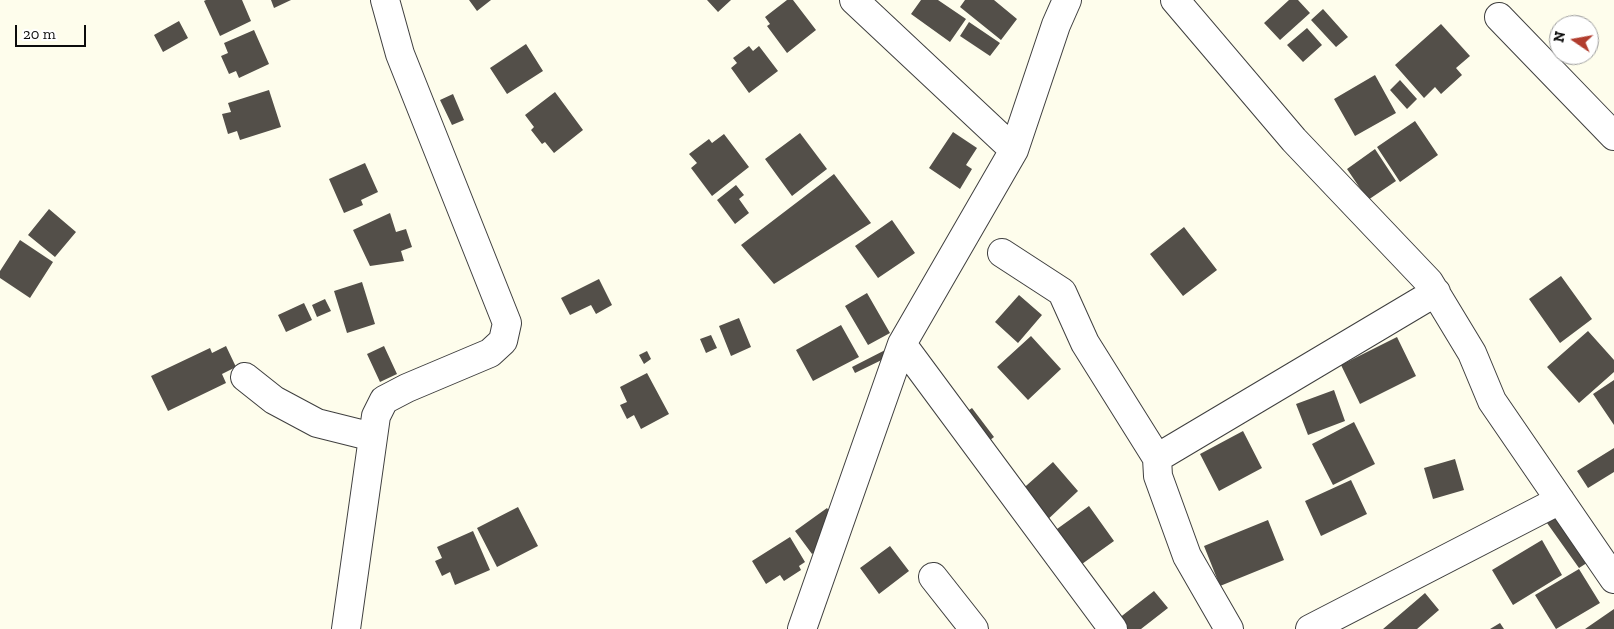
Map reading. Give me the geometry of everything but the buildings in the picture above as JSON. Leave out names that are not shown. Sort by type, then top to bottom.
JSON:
[{"type":"street","points":[[346,629],[376,416],[384,400],[406,388],[490,352],[503,341],[507,323],[400,54],[385,0]]},
{"type":"street","points":[[854,0],[1014,150]]},
{"type":"street","points":[[802,629],[902,344],[1014,150],[1056,25],[1067,0]]},
{"type":"street","points":[[1175,0],[1294,140],[1429,282],[1472,353],[1492,401],[1614,579]]},
{"type":"street","points":[[1499,17],[1614,136]]},
{"type":"street","points":[[1002,253],[1062,292],[1084,343],[1157,458],[1158,476],[1187,556],[1229,629]]},
{"type":"street","points":[[1157,458],[1436,292]]},
{"type":"street","points":[[902,344],[1113,629]]},
{"type":"street","points":[[245,376],[274,400],[317,423],[373,437]]},
{"type":"street","points":[[1310,629],[1560,500]]},
{"type":"street","points":[[933,577],[974,629]]}]
